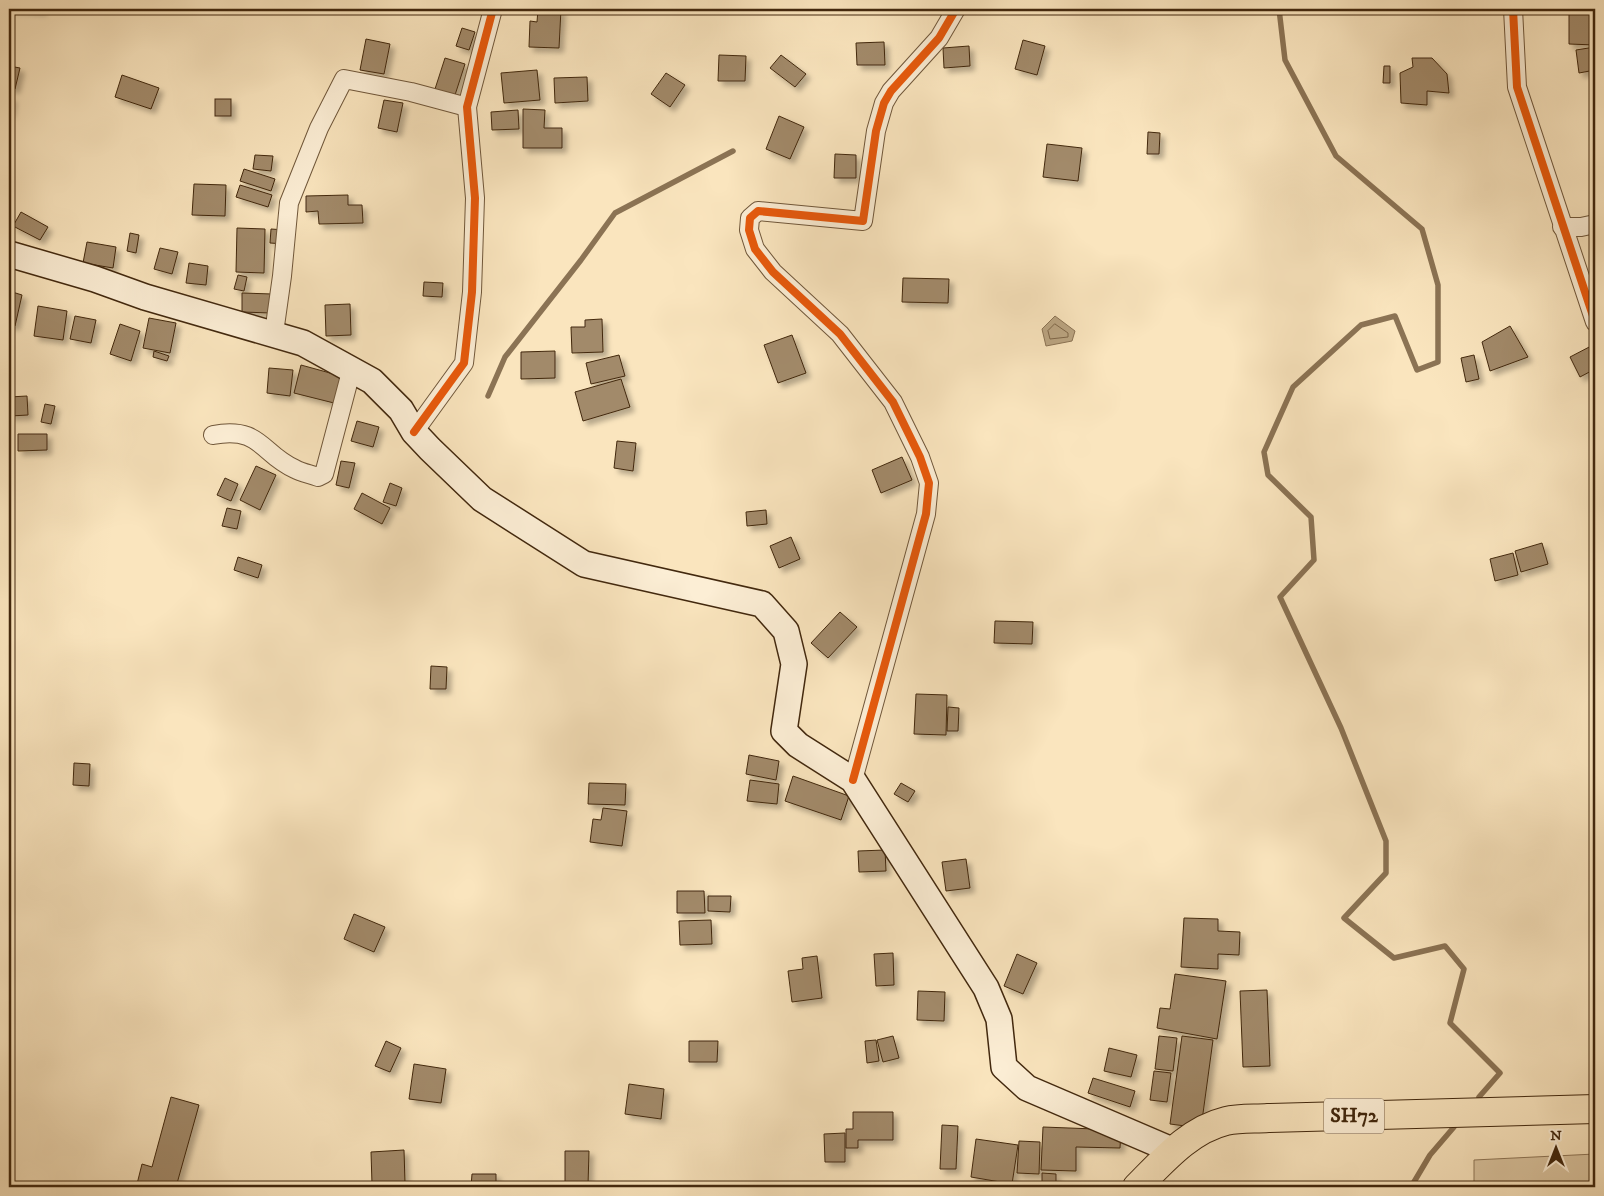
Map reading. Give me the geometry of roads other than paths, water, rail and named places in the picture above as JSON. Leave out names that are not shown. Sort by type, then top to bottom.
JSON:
[{"type":"main road","points":[[9,254],[95,279],[153,300],[274,333],[303,343],[352,368],[372,381],[401,410],[414,432],[482,499],[584,564],[762,604],[786,632],[794,664],[784,731],[798,745],[853,780],[986,988],[998,1019],[1004,1067],[1027,1088],[1174,1151]]},
{"type":"main road","name":"SH72","points":[[1137,1187],[1192,1136],[1226,1121],[1268,1118],[1595,1109]]},
{"type":"street","points":[[414,432],[464,363],[472,292],[475,198],[467,107],[493,9]]},
{"type":"street","points":[[853,780],[926,514],[929,484],[920,457],[893,402],[840,334],[773,272],[755,249],[749,230],[750,218],[758,210],[863,221],[876,131],[884,103],[891,91],[939,38],[956,9]]},
{"type":"street","points":[[1513,9],[1517,87],[1595,322]]},
{"type":"street","points":[[274,333],[289,204],[319,128],[344,79],[411,92],[467,107]]},
{"type":"street","points":[[1562,227],[1580,227],[1595,224]]},
{"type":"street","points":[[213,435],[230,432],[252,437],[294,469],[318,477],[324,474],[352,368]]},
{"type":"water","points":[[1055,316],[1075,331],[1072,341],[1046,346],[1042,329]]},
{"type":"waterway","points":[[1279,9],[1285,60],[1336,156],[1422,229],[1438,285],[1438,362],[1417,370],[1395,316],[1361,325],[1293,387],[1264,452],[1268,475],[1311,517],[1314,560],[1280,597],[1341,728],[1386,841],[1386,873],[1344,918],[1394,958],[1445,946],[1464,969],[1450,1023],[1500,1073],[1479,1097]]},
{"type":"waterway","points":[[488,396],[505,357],[581,260],[615,213],[733,151]]},
{"type":"waterway","points":[[1411,1187],[1430,1155],[1454,1127]]},
{"type":"waterway","points":[[1309,1187],[1310,1184],[1327,1187]]}]
